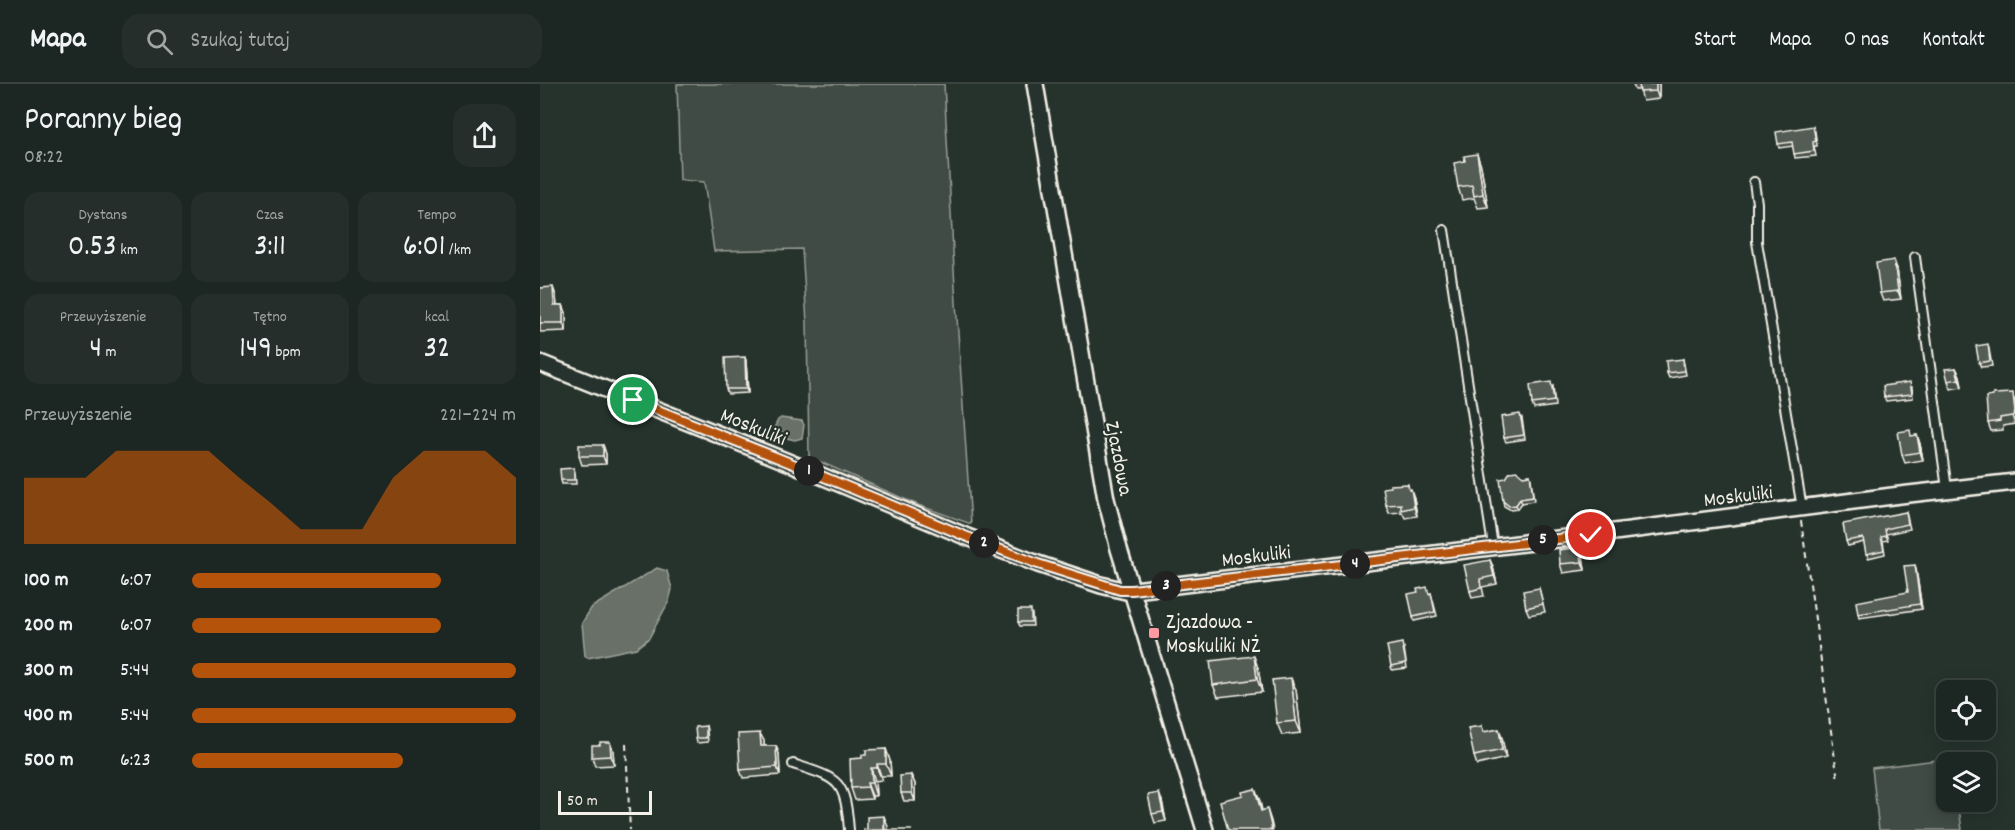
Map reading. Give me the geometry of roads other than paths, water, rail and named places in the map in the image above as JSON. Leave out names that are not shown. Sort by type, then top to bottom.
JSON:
[{"type":"street","name":"Zjazdowa","points":[[1035,84],[1101,479],[1119,549],[1205,830]]},
{"type":"street","name":"Moskuliki","points":[[540,363],[1038,564],[1113,588],[1132,590],[2015,482]]},
{"type":"lane","points":[[1754,182],[1757,203],[1756,242],[1800,509]]},
{"type":"lane","points":[[1444,230],[1493,546]]},
{"type":"lane","points":[[1915,257],[1947,489]]},
{"type":"lane","points":[[793,764],[829,776],[837,784],[845,795],[849,830]]},
{"type":"place","name":"Zjazdowa - Moskuliki NŻ","points":[[1154,633]]}]
